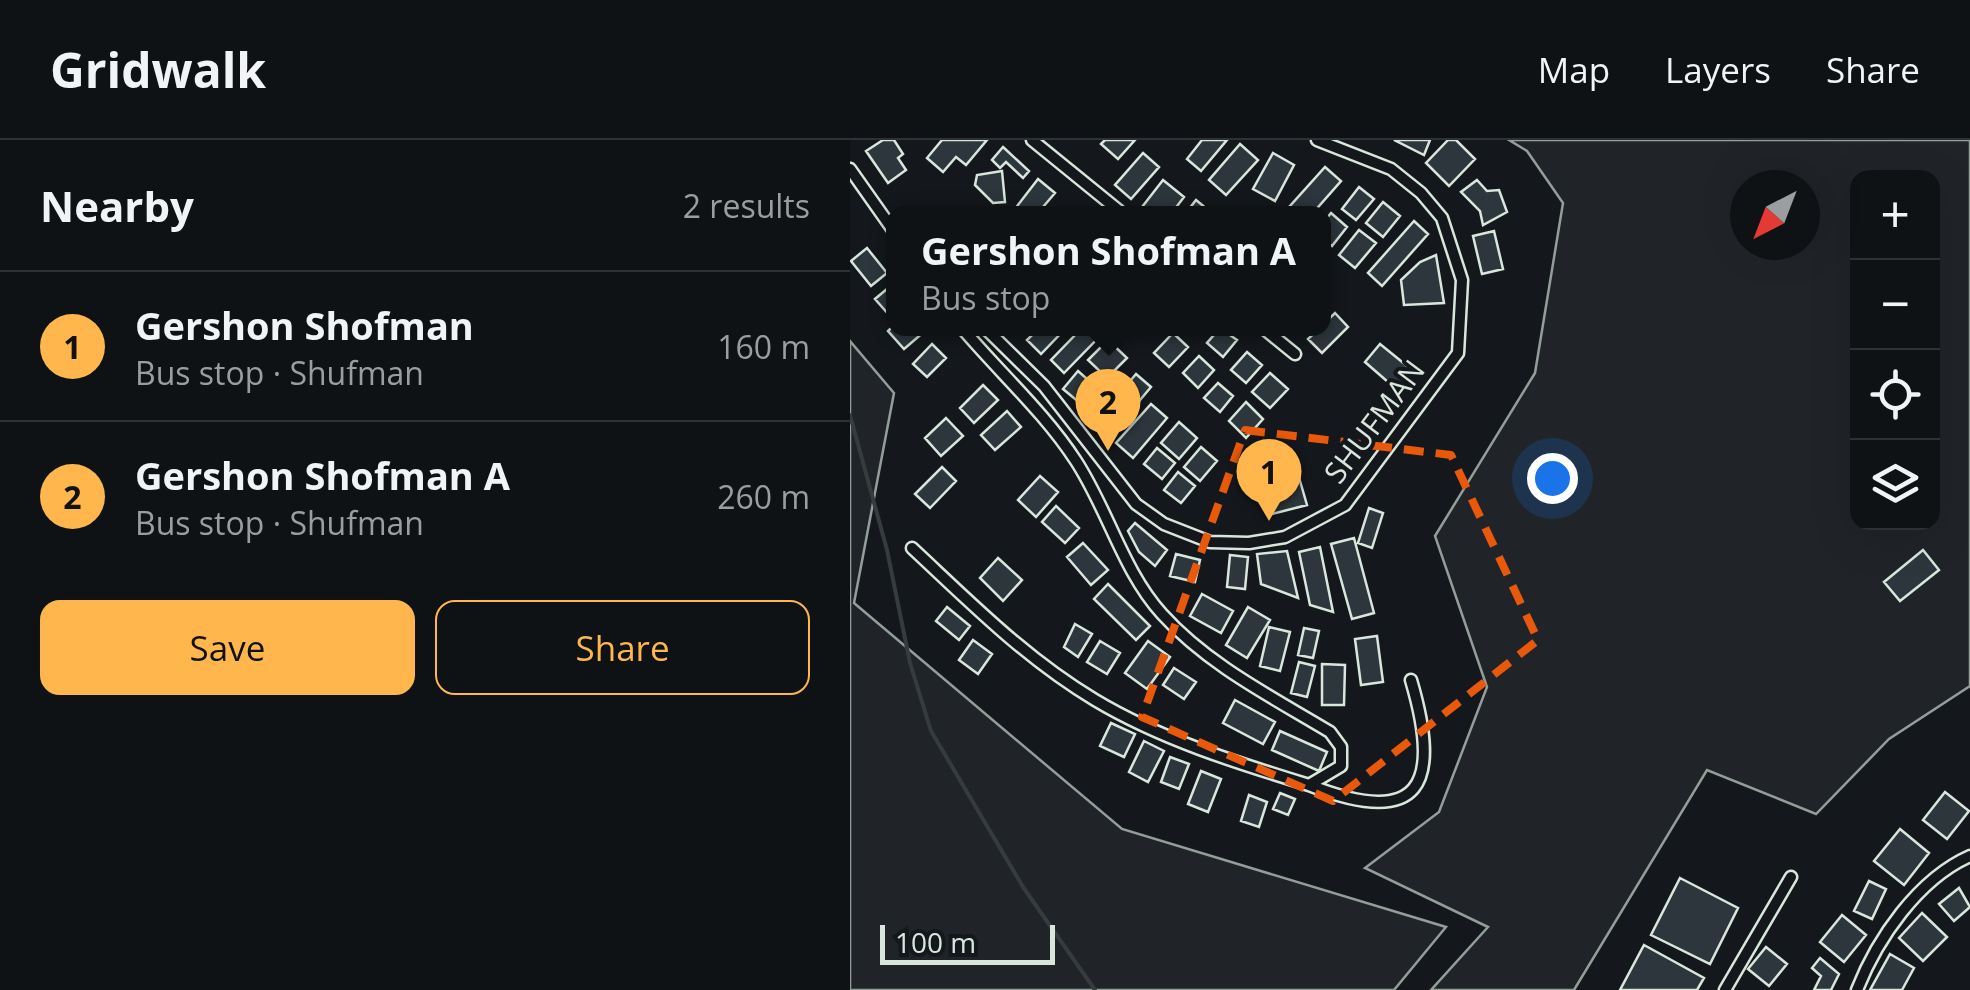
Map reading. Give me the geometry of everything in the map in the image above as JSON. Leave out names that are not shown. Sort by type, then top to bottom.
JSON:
[{"type":"street","points":[[1032,140],[1113,206]]},
{"type":"street","name":"SHUFMAN","points":[[993,336],[1044,386],[1136,504],[1164,524],[1210,542],[1249,543],[1285,537],[1346,505],[1458,352],[1462,280],[1442,218],[1392,169],[1317,140]]},
{"type":"street","points":[[850,169],[886,220]]},
{"type":"street","points":[[969,336],[1058,436],[1102,506],[1136,578],[1164,616],[1224,668],[1330,732],[1341,747],[1341,766],[1309,785]]},
{"type":"street","points":[[1273,336],[1294,354]]},
{"type":"street","points":[[912,548],[1016,645],[1096,701],[1182,741],[1374,806],[1395,802],[1414,788],[1426,760],[1425,726],[1411,680]]},
{"type":"street","points":[[1856,990],[1868,960],[1912,902],[1934,877],[1970,856]]},
{"type":"street","points":[[1724,990],[1791,877]]},
{"type":"highlighted area","points":[[1245,430],[1451,455],[1538,640],[1333,801],[1142,717]]},
{"type":"shaded area","points":[[1509,140],[1970,140],[1970,686],[1889,739],[1816,814],[1707,770],[1574,990],[1431,990],[1488,927],[1365,868],[1439,812],[1487,687],[1435,536],[1535,373],[1563,203],[1527,151]]},
{"type":"shaded area","points":[[850,341],[894,393],[854,603],[1122,829],[1446,927],[1394,990],[850,990]]},
{"type":"building","points":[[883,140],[894,140],[903,154],[898,158],[906,170],[888,183],[866,151]]},
{"type":"building","points":[[942,140],[987,140],[966,165],[956,157],[943,172],[927,158]]},
{"type":"building","points":[[1105,140],[1135,140],[1118,159],[1101,144]]},
{"type":"building","points":[[1202,140],[1227,140],[1201,171],[1187,159]]},
{"type":"building","points":[[1394,140],[1430,140],[1424,155]]},
{"type":"building","points":[[1448,140],[1456,140],[1475,159],[1449,186],[1426,163]]},
{"type":"building","points":[[1240,144],[1258,160],[1226,195],[1209,180]]},
{"type":"building","points":[[1003,147],[1029,171],[1023,178],[1006,162],[1000,168],[992,160]]},
{"type":"building","points":[[1143,153],[1159,167],[1131,199],[1115,185]]},
{"type":"building","points":[[1273,153],[1294,165],[1275,201],[1253,189]]},
{"type":"building","points":[[1325,167],[1341,181],[1319,206],[1290,206]]},
{"type":"building","points":[[1002,171],[1005,202],[993,203],[975,185],[977,175]]},
{"type":"building","points":[[1038,179],[1055,193],[1044,206],[1017,206]]},
{"type":"building","points":[[1163,180],[1184,197],[1177,206],[1143,206]]},
{"type":"building","points":[[1477,180],[1487,191],[1499,190],[1507,212],[1483,225],[1480,211],[1461,192]]},
{"type":"building","points":[[1359,187],[1374,199],[1356,220],[1342,209]]},
{"type":"building","points":[[1383,202],[1400,216],[1383,237],[1366,223]]},
{"type":"building","points":[[1331,213],[1347,227],[1331,245]]},
{"type":"building","points":[[1414,221],[1428,234],[1382,286],[1368,273]]},
{"type":"building","points":[[1359,230],[1376,243],[1355,268],[1339,255]]},
{"type":"building","points":[[1494,231],[1503,269],[1482,274],[1473,236]]},
{"type":"building","points":[[867,248],[886,274],[871,286],[851,261]]},
{"type":"building","points":[[1436,255],[1444,303],[1404,305],[1401,280],[1420,262]]},
{"type":"building","points":[[886,290],[886,312],[875,299]]},
{"type":"building","points":[[1335,313],[1348,327],[1322,353],[1308,339],[1331,336],[1331,317]]},
{"type":"building","points":[[892,336],[919,336],[904,349]]},
{"type":"building","points":[[1031,336],[1058,336],[1041,354],[1027,340]]},
{"type":"building","points":[[1074,336],[1100,336],[1064,373],[1051,360]]},
{"type":"building","points":[[1170,336],[1176,336],[1188,347],[1169,367],[1154,353]]},
{"type":"building","points":[[1213,336],[1231,336],[1237,340],[1223,357],[1207,343]]},
{"type":"building","points":[[1108,340],[1127,358],[1107,378],[1088,360]]},
{"type":"building","points":[[932,344],[946,358],[927,377],[913,364]]},
{"type":"building","points":[[1380,344],[1412,370],[1396,389],[1365,362]]},
{"type":"building","points":[[1247,352],[1262,365],[1246,383],[1231,370]]},
{"type":"building","points":[[1199,356],[1214,370],[1198,388],[1183,373]]},
{"type":"building","points":[[1078,371],[1095,386],[1080,403],[1063,389]]},
{"type":"building","points":[[1270,373],[1288,389],[1270,408],[1252,392]]},
{"type":"building","points":[[1136,374],[1151,387],[1130,412],[1115,399]]},
{"type":"building","points":[[1218,383],[1233,396],[1220,412],[1204,398]]},
{"type":"building","points":[[983,385],[998,400],[974,423],[960,408]]},
{"type":"building","points":[[1246,402],[1263,419],[1246,438],[1229,421]]},
{"type":"building","points":[[1107,403],[1123,418],[1105,437],[1089,423]]},
{"type":"building","points":[[1151,404],[1167,418],[1133,458],[1116,443]]},
{"type":"building","points":[[1007,411],[1021,427],[995,450],[981,435]]},
{"type":"building","points":[[946,418],[963,436],[941,456],[925,438]]},
{"type":"building","points":[[1179,422],[1197,438],[1179,459],[1161,443]]},
{"type":"building","points":[[1201,447],[1217,461],[1200,481],[1184,467]]},
{"type":"building","points":[[1157,448],[1175,463],[1162,479],[1144,464]]},
{"type":"building","points":[[942,467],[956,481],[930,508],[915,494]]},
{"type":"building","points":[[1178,472],[1195,486],[1181,503],[1164,490]]},
{"type":"building","points":[[1298,474],[1307,505],[1272,514],[1264,483]]},
{"type":"building","points":[[1040,476],[1058,492],[1036,517],[1018,500]]},
{"type":"building","points":[[1056,506],[1079,528],[1065,543],[1042,522]]},
{"type":"building","points":[[1369,508],[1383,513],[1372,548],[1358,543]]},
{"type":"building","points":[[1135,523],[1167,550],[1155,566],[1139,552],[1128,531]]},
{"type":"building","points":[[1354,538],[1374,613],[1352,619],[1331,544]]},
{"type":"building","points":[[1083,543],[1108,570],[1091,585],[1067,557]]},
{"type":"building","points":[[1320,547],[1333,612],[1310,605],[1299,552]]},
{"type":"building","points":[[1923,550],[1939,570],[1900,601],[1884,582]]},
{"type":"building","points":[[1287,551],[1298,598],[1261,584],[1257,554]]},
{"type":"building","points":[[1176,554],[1200,560],[1195,582],[1170,576]]},
{"type":"building","points":[[1230,555],[1248,557],[1245,589],[1227,587]]},
{"type":"building","points":[[998,558],[1022,580],[1003,601],[980,578]]},
{"type":"building","points":[[1108,584],[1150,626],[1136,640],[1094,599]]},
{"type":"building","points":[[1202,594],[1233,611],[1221,633],[1190,616]]},
{"type":"building","points":[[947,607],[970,626],[959,640],[936,621]]},
{"type":"building","points":[[1248,607],[1270,620],[1247,658],[1226,645]]},
{"type":"building","points":[[1075,624],[1092,634],[1078,657],[1064,647]]},
{"type":"building","points":[[1269,627],[1290,632],[1280,671],[1260,666]]},
{"type":"building","points":[[1304,628],[1319,631],[1313,658],[1298,655]]},
{"type":"building","points":[[1377,636],[1383,682],[1361,685],[1355,639]]},
{"type":"building","points":[[973,640],[992,654],[978,674],[959,660]]},
{"type":"building","points":[[1100,641],[1120,653],[1107,674],[1087,662]]},
{"type":"building","points":[[1148,641],[1170,657],[1147,689],[1125,673]]},
{"type":"building","points":[[1299,662],[1315,666],[1307,697],[1291,693]]},
{"type":"building","points":[[1322,664],[1345,665],[1344,705],[1322,705]]},
{"type":"building","points":[[1174,668],[1196,682],[1184,699],[1163,685]]},
{"type":"building","points":[[1235,700],[1275,722],[1263,744],[1223,723]]},
{"type":"building","points":[[1111,723],[1135,734],[1124,757],[1100,746]]},
{"type":"building","points":[[1280,731],[1327,752],[1319,771],[1272,750]]},
{"type":"building","points":[[1144,741],[1164,751],[1148,782],[1129,772]]},
{"type":"building","points":[[1170,757],[1189,764],[1179,789],[1161,782]]},
{"type":"building","points":[[1201,771],[1221,779],[1208,812],[1188,804]]},
{"type":"building","points":[[1945,792],[1969,811],[1947,839],[1923,820]]},
{"type":"building","points":[[1280,793],[1295,799],[1288,815],[1273,809]]},
{"type":"building","points":[[1249,795],[1267,802],[1259,827],[1241,821]]},
{"type":"building","points":[[1900,829],[1929,853],[1904,885],[1874,861]]},
{"type":"building","points":[[1680,878],[1738,908],[1710,964],[1651,935]]},
{"type":"building","points":[[1869,881],[1886,889],[1872,919],[1854,911]]},
{"type":"building","points":[[1959,888],[1970,907],[1954,921],[1939,904]]},
{"type":"building","points":[[1922,913],[1947,937],[1923,961],[1899,938]]},
{"type":"building","points":[[1842,915],[1866,935],[1844,962],[1820,942]]},
{"type":"building","points":[[1644,945],[1704,978],[1697,990],[1620,990]]},
{"type":"building","points":[[1766,947],[1787,964],[1769,986],[1748,969]]},
{"type":"building","points":[[1890,954],[1914,968],[1902,990],[1870,990]]},
{"type":"building","points":[[1820,958],[1839,974],[1831,990],[1814,990],[1821,976],[1812,968]]},
{"type":"waterway","points":[[850,415],[887,550],[910,663],[931,731],[1023,887],[1095,990]]},
{"type":"place","name":"Gershon Shofman A","points":[[1108,451]]},
{"type":"place","name":"Gershon Shofman","points":[[1269,521]]}]
